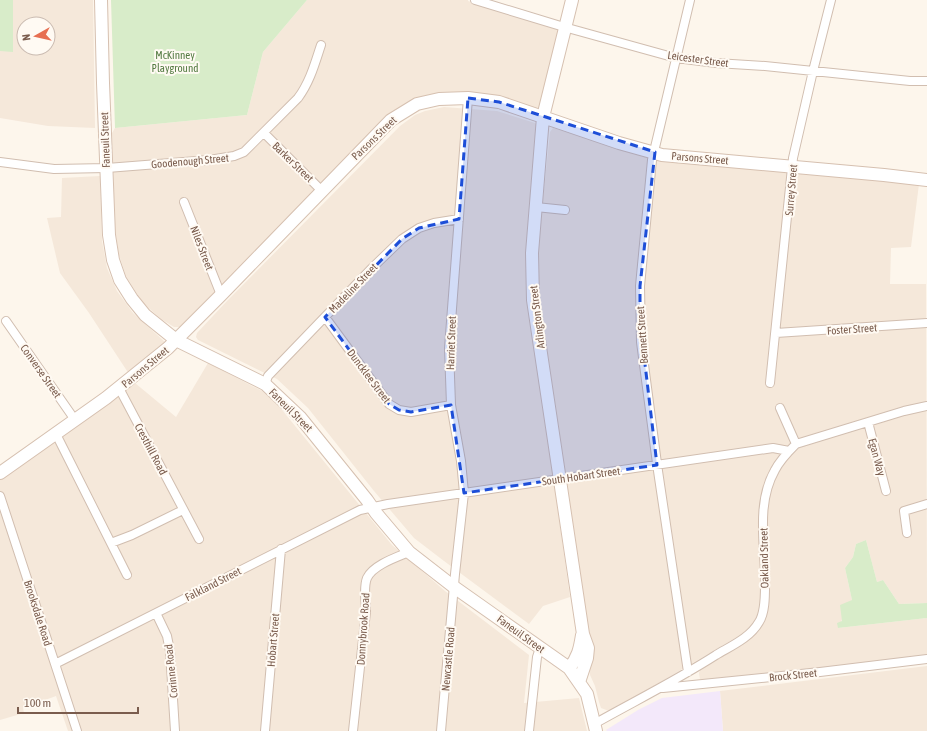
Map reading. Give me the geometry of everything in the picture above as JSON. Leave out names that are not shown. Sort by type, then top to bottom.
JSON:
[{"type":"street","name":"Faneuil Street","points":[[101,0],[102,69],[109,235],[113,260],[120,280],[132,299],[145,314],[176,340],[265,384],[300,417],[409,552],[454,587],[569,668],[587,694],[595,727]]},
{"type":"street","name":"Leicester Street","points":[[475,0],[564,27],[676,58],[910,81],[927,81]]},
{"type":"street","name":"Arlington Street","points":[[572,0],[564,27],[543,116],[532,253],[533,300],[583,634],[588,648],[587,658],[579,682]]},
{"type":"street","name":"Bennett Street","points":[[688,672],[657,465],[641,342],[640,286],[652,164],[690,0]]},
{"type":"street","name":"Surrey Street","points":[[770,383],[793,158],[831,0]]},
{"type":"street","name":"Goodenough Street","points":[[0,162],[54,169],[107,168],[209,160],[234,156],[244,152],[304,90],[309,82],[321,45]]},
{"type":"street","name":"Parsons Street","points":[[0,473],[119,388],[176,340],[391,120],[417,104],[439,99],[468,98],[499,102],[662,155],[927,180]]},
{"type":"street","name":"Harriet Street","points":[[454,587],[464,492],[461,461],[450,405],[449,348],[468,98]]},
{"type":"street","name":"Barker Street","points":[[264,133],[322,191]]},
{"type":"street","name":"Niles Street","points":[[184,202],[221,295]]},
{"type":"street","points":[[536,206],[565,210]]},
{"type":"street","name":"Madeline Street","points":[[265,384],[268,376],[402,239],[419,228],[434,223],[459,219]]},
{"type":"street","name":"Duncklee Street","points":[[325,317],[389,404],[399,410],[411,412],[450,405]]},
{"type":"street","name":"Converse Street","points":[[6,321],[75,420]]},
{"type":"street","name":"Foster Street","points":[[776,333],[927,323]]},
{"type":"street","name":"Cresthill Road","points":[[119,388],[199,540]]},
{"type":"street","name":"Oakland Street","points":[[595,727],[748,635],[760,622],[764,609],[765,591],[764,508],[767,491],[774,470],[796,444],[904,411],[927,406]]},
{"type":"street","points":[[780,408],[796,444]]},
{"type":"street","name":"Egan Way","points":[[868,422],[886,492]]},
{"type":"street","points":[[56,434],[127,575]]},
{"type":"street","name":"South Hobart Street","points":[[373,507],[464,492],[773,448],[789,451]]},
{"type":"street","name":"Brooksdale Road","points":[[0,496],[76,731]]},
{"type":"street","points":[[907,533],[904,511],[927,504]]},
{"type":"street","name":"Falkland Street","points":[[55,664],[357,511],[373,507]]},
{"type":"street","points":[[111,543],[132,535],[184,510]]},
{"type":"street","name":"Hobart Street","points":[[265,731],[281,549]]},
{"type":"street","name":"Donnybrook Road","points":[[353,731],[366,612],[365,592],[367,579],[371,571],[384,563],[409,552]]},
{"type":"street","name":"Newcastle Road","points":[[442,731],[454,587]]},
{"type":"street","name":"Corinne Road","points":[[156,613],[167,636],[170,651],[175,731]]},
{"type":"street","name":"Arlington Street","points":[[569,668],[576,660],[579,653],[583,634]]},
{"type":"street","points":[[529,731],[537,657],[540,648]]},
{"type":"street","name":"Brock Street","points":[[658,689],[927,659]]},
{"type":"highlighted area","points":[[468,98],[499,102],[655,152],[640,286],[640,322],[657,465],[464,493],[451,405],[411,412],[399,410],[389,404],[325,317],[402,239],[419,228],[459,219]]},
{"type":"shaded area","points":[[0,0],[93,0],[95,128],[48,126],[0,118]]},
{"type":"shaded area","points":[[307,0],[468,0],[558,30],[540,110],[475,93],[446,92],[427,95],[410,101],[388,116],[182,327],[174,327],[161,319],[142,302],[126,276],[119,255],[115,229],[112,133],[115,128],[247,115],[263,52]]},
{"type":"shaded area","points":[[444,107],[497,111],[535,123],[539,128],[526,285],[570,597],[543,606],[529,624],[414,538],[374,491],[308,408],[277,379],[198,340],[196,337],[197,333],[227,301],[400,126],[415,115]]},
{"type":"shaded area","points":[[553,128],[658,160],[919,184],[911,247],[891,248],[890,284],[926,284],[927,603],[899,604],[883,580],[877,582],[866,540],[856,544],[853,557],[845,568],[852,600],[838,628],[927,618],[927,656],[705,680],[700,679],[699,673],[701,668],[764,619],[757,618],[742,634],[618,707],[609,711],[601,708],[595,686],[590,675],[589,668],[592,652],[537,281],[536,267],[550,132]]},
{"type":"shaded area","points":[[100,176],[102,241],[107,268],[117,291],[133,313],[165,342],[158,350],[129,374],[89,313],[60,273],[47,218],[61,217],[62,178]]},
{"type":"shaded area","points":[[208,363],[262,391],[278,405],[392,545],[445,591],[529,655],[524,703],[579,698],[587,731],[68,731],[56,696],[23,708],[24,713],[0,720],[0,478],[135,383],[176,417]]},
{"type":"shaded area","points":[[927,666],[927,731],[723,731],[720,691]]},
{"type":"shaded area","points":[[720,691],[723,731],[606,730],[638,710],[662,698]]},
{"type":"green space","points":[[0,0],[13,0],[13,52],[0,51]]},
{"type":"green space","name":"McKinney Playground","points":[[111,0],[307,0],[263,52],[247,115],[115,128]]},
{"type":"green space","points":[[866,540],[877,582],[883,580],[899,604],[927,603],[927,618],[838,628],[837,623],[842,621],[840,605],[852,600],[845,568],[853,557],[856,544]]}]
